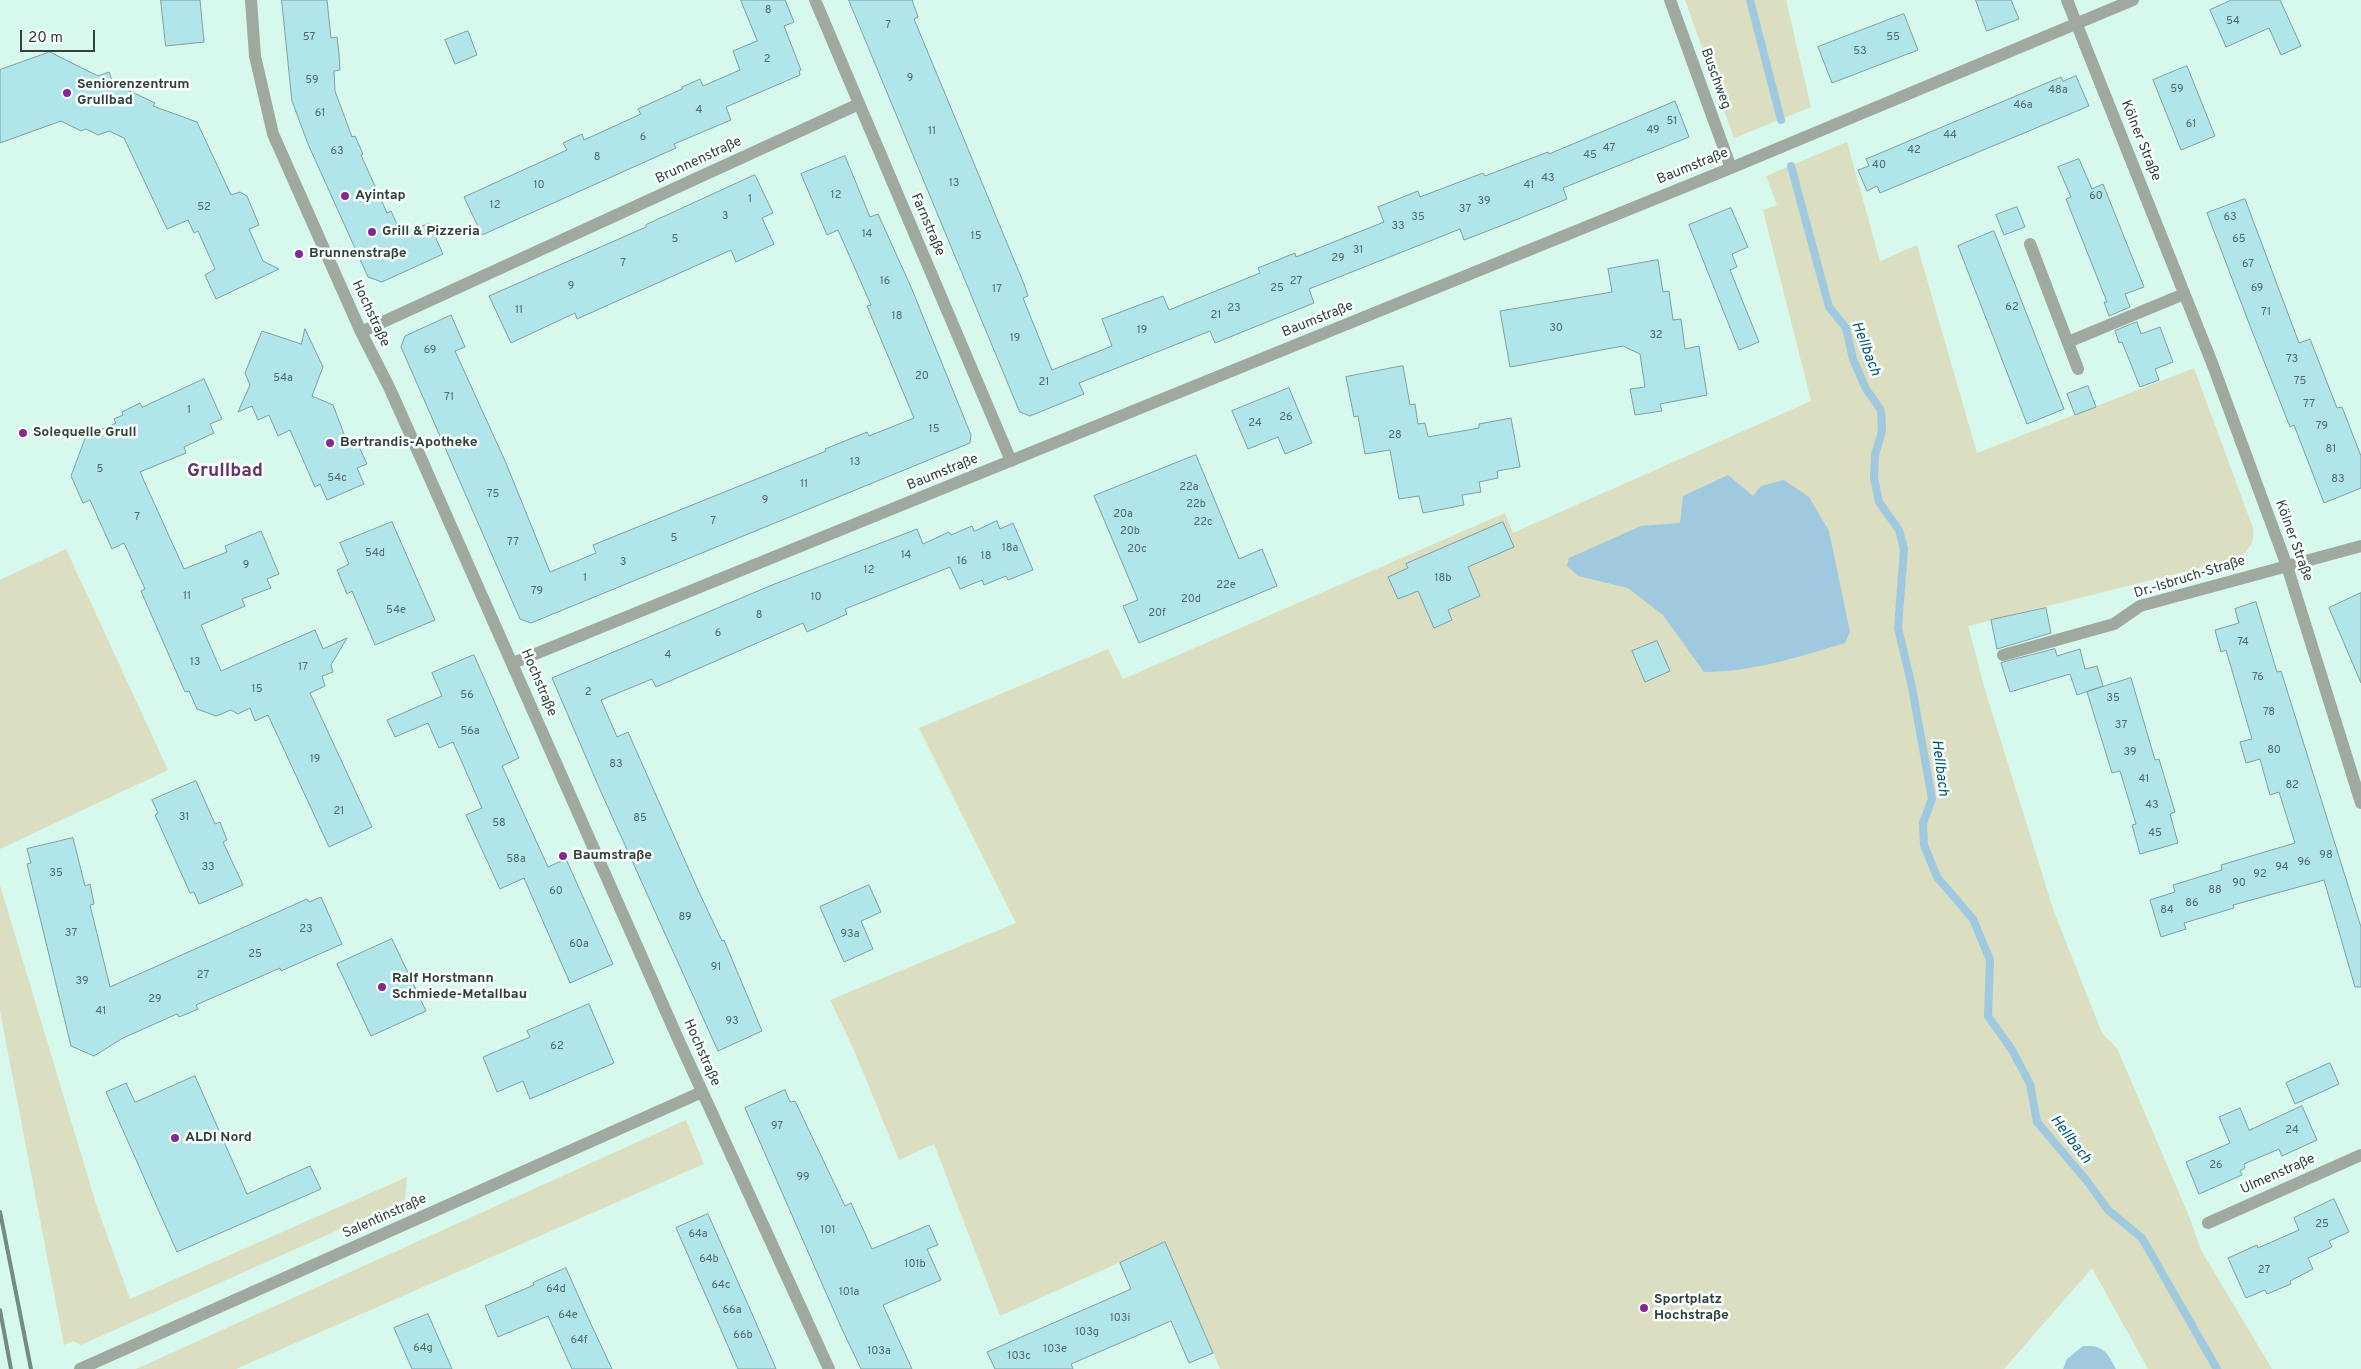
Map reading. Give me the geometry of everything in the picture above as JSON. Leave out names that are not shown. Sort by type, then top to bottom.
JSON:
[{"type":"street","name":"Hochstraße","points":[[251,0],[255,56],[273,134],[361,332],[389,387],[513,663],[702,1092],[829,1369]]},
{"type":"street","name":"Farnstraße","points":[[815,0],[1011,461]]},
{"type":"street","name":"Buschweg","points":[[1670,0],[1731,168]]},
{"type":"street","name":"Kölner Straße","points":[[2067,0],[2184,294],[2287,566],[2361,803]]},
{"type":"street","name":"Baumstraße","points":[[513,663],[1731,168],[2133,0]]},
{"type":"street","name":"Brunnenstraße","points":[[361,332],[860,104]]},
{"type":"street","points":[[2030,244],[2078,369]]},
{"type":"street","points":[[2068,342],[2184,294]]},
{"type":"street","name":"Dr.-Isbruch-Straße","points":[[2003,655],[2114,624],[2140,606],[2361,546]]},
{"type":"street","name":"Salentinstraße","points":[[80,1369],[702,1092]]},
{"type":"street","name":"Ulmenstraße","points":[[2208,1223],[2361,1155]]},
{"type":"green space","points":[[1685,0],[1786,0],[1811,107],[1734,138]]},
{"type":"green space","points":[[1847,142],[1880,261],[1917,245],[1977,453],[2194,368],[2253,528],[2251,545],[2239,558],[1968,626],[1986,693],[2054,912],[2102,1033],[2117,1048],[2189,1216],[2201,1250],[2272,1369],[2148,1369],[2092,1268],[2004,1369],[1220,1369],[1165,1242],[1000,1316],[934,1144],[899,1160],[854,1050],[830,1000],[1016,923],[919,728],[1108,649],[1123,679],[1505,513],[1513,533],[1811,401],[1763,210],[1777,205],[1766,176]]},
{"type":"green space","points":[[66,549],[168,770],[0,849],[0,580]]},
{"type":"green space","points":[[0,885],[97,1207],[130,1299],[407,1177],[405,1200],[81,1345],[73,1341],[64,1345],[0,1011]]},
{"type":"green space","points":[[686,1120],[704,1164],[236,1369],[136,1369]]},
{"type":"water","points":[[1728,475],[1753,496],[1761,486],[1784,480],[1809,497],[1829,531],[1850,632],[1845,643],[1758,667],[1704,672],[1663,615],[1628,588],[1578,576],[1567,566],[1569,558],[1641,526],[1680,523],[1683,496]]},
{"type":"water","points":[[2083,1346],[2100,1348],[2107,1354],[2116,1369],[2063,1369],[2067,1359]]},
{"type":"building","points":[[161,0],[200,0],[204,42],[166,46]]},
{"type":"building","points":[[282,0],[327,0],[331,38],[337,37],[339,54],[340,70],[334,71],[335,91],[352,137],[355,136],[363,154],[361,155],[387,213],[391,211],[402,235],[429,223],[443,254],[382,282],[368,277],[308,144],[292,101]]},
{"type":"building","points":[[741,0],[785,0],[794,22],[784,26],[801,70],[799,71],[800,75],[726,107],[731,120],[674,144],[676,148],[482,235],[464,197],[567,150],[563,143],[582,134],[584,140],[641,114],[638,109],[682,89],[682,87],[700,79],[703,86],[740,70],[733,51],[757,41]]},
{"type":"building","points":[[849,0],[912,0],[918,17],[914,19],[1024,284],[1028,296],[1023,298],[1052,370],[1112,346],[1102,319],[1163,296],[1169,310],[1260,273],[1258,268],[1295,253],[1296,257],[1384,222],[1378,207],[1418,191],[1420,197],[1483,173],[1485,176],[1548,152],[1549,154],[1675,101],[1689,137],[1563,188],[1567,199],[1503,225],[1464,240],[1460,229],[1309,289],[1314,303],[1215,343],[1210,331],[1079,383],[1084,394],[1030,416],[1020,412]]},
{"type":"building","points":[[1976,0],[2011,0],[2019,19],[1987,31]]},
{"type":"building","points":[[2232,0],[2280,0],[2301,46],[2281,55],[2269,28],[2226,47],[2210,10]]},
{"type":"building","points":[[1904,14],[1918,50],[1832,83],[1818,47]]},
{"type":"building","points":[[468,31],[477,55],[455,64],[445,40]]},
{"type":"building","points":[[50,52],[98,76],[109,72],[113,83],[155,103],[153,106],[197,122],[231,195],[240,192],[247,196],[259,225],[249,229],[263,261],[279,269],[216,299],[205,275],[215,269],[198,231],[194,233],[188,220],[167,229],[124,138],[109,131],[98,135],[86,129],[81,131],[61,121],[0,143],[0,70]]},
{"type":"building","points":[[2187,66],[2215,136],[2181,150],[2153,80]]},
{"type":"building","points":[[2076,76],[2089,106],[1880,193],[1877,186],[1867,191],[1858,170],[1869,166],[1866,159],[2061,77],[2063,81]]},
{"type":"building","points":[[845,156],[870,217],[878,214],[911,287],[971,435],[970,443],[531,623],[520,619],[401,347],[405,336],[451,315],[465,347],[455,351],[506,463],[550,572],[596,553],[593,545],[826,451],[825,449],[867,432],[869,436],[914,418],[867,306],[871,305],[838,230],[827,235],[801,174]]},
{"type":"building","points":[[2079,159],[2092,189],[2103,184],[2144,287],[2125,294],[2130,307],[2109,316],[2104,302],[2107,302],[2066,199],[2071,197],[2058,167]]},
{"type":"building","points":[[755,175],[773,213],[762,218],[774,244],[736,262],[731,250],[577,319],[575,313],[511,343],[489,296],[646,227],[646,225]]},
{"type":"building","points":[[2245,199],[2299,343],[2310,339],[2337,408],[2342,407],[2361,456],[2361,488],[2324,503],[2294,425],[2290,427],[2207,213]]},
{"type":"building","points":[[2017,207],[2025,227],[2004,235],[1996,215]]},
{"type":"building","points":[[1731,208],[1748,247],[1732,254],[1737,267],[1730,270],[1759,342],[1739,350],[1689,225]]},
{"type":"building","points":[[1994,231],[2064,409],[2027,424],[1958,246]]},
{"type":"building","points":[[1658,260],[1663,292],[1669,291],[1673,320],[1681,319],[1685,349],[1699,346],[1707,395],[1660,404],[1662,411],[1635,415],[1630,389],[1645,387],[1640,354],[1623,346],[1510,367],[1500,311],[1612,292],[1608,269]]},
{"type":"building","points":[[2137,322],[2141,334],[2160,327],[2173,362],[2155,369],[2159,380],[2140,387],[2122,342],[2119,343],[2115,331]]},
{"type":"building","points":[[305,329],[323,367],[312,396],[333,405],[347,442],[355,438],[367,464],[357,468],[364,484],[327,500],[320,484],[315,487],[290,430],[278,436],[269,415],[258,420],[252,406],[238,412],[250,385],[245,373],[262,331],[301,344]]},
{"type":"building","points":[[1403,366],[1410,405],[1415,404],[1418,424],[1425,423],[1428,437],[1479,428],[1479,424],[1511,418],[1520,467],[1497,471],[1498,478],[1479,482],[1481,492],[1462,495],[1464,505],[1423,513],[1419,496],[1399,499],[1390,450],[1365,454],[1358,416],[1354,417],[1346,377]]},
{"type":"building","points":[[204,379],[222,419],[210,424],[214,433],[184,447],[186,453],[140,472],[184,569],[227,552],[225,546],[261,531],[279,574],[267,579],[271,588],[242,599],[245,606],[201,625],[221,671],[315,630],[323,649],[347,638],[331,665],[333,672],[322,676],[325,686],[310,693],[372,827],[329,847],[268,715],[255,721],[250,708],[238,714],[231,710],[216,716],[197,709],[189,691],[185,692],[141,591],[145,589],[124,543],[112,549],[90,500],[83,503],[71,476],[86,436],[116,423],[114,419],[123,415],[122,412],[140,403],[142,407]]},
{"type":"building","points":[[2088,386],[2096,407],[2075,415],[2067,394]]},
{"type":"building","points":[[1289,388],[1312,443],[1285,454],[1278,437],[1248,449],[1232,411]]},
{"type":"building","points":[[1196,455],[1239,559],[1262,549],[1277,586],[1139,643],[1123,606],[1138,600],[1094,496]]},
{"type":"building","points":[[997,521],[1000,529],[1013,523],[1033,570],[1008,580],[1006,576],[984,585],[982,580],[960,589],[950,567],[845,609],[847,614],[807,632],[803,623],[656,687],[652,679],[601,700],[617,737],[628,732],[698,890],[722,941],[724,940],[762,1031],[718,1051],[601,792],[552,678],[772,585],[917,529],[923,544],[949,532],[951,535],[972,526],[974,531]]},
{"type":"building","points":[[392,522],[435,620],[375,645],[352,591],[347,594],[337,570],[349,564],[340,543]]},
{"type":"building","points":[[1503,522],[1514,547],[1468,567],[1480,596],[1448,610],[1452,620],[1434,628],[1418,591],[1398,599],[1388,577],[1408,568],[1406,564]]},
{"type":"building","points":[[2361,593],[2361,683],[2329,608]]},
{"type":"building","points":[[2256,602],[2277,672],[2281,671],[2361,927],[2361,987],[2355,987],[2324,880],[2233,905],[2234,908],[2184,923],[2186,929],[2161,937],[2150,900],[2175,892],[2173,885],[2222,870],[2221,865],[2295,843],[2279,792],[2270,795],[2260,759],[2246,763],[2240,742],[2252,739],[2226,650],[2221,652],[2215,630],[2239,623],[2235,609]]},
{"type":"building","points":[[2046,608],[2051,633],[1997,649],[1991,620]]},
{"type":"building","points":[[1657,641],[1670,671],[1645,682],[1632,651]]},
{"type":"building","points":[[2055,649],[2057,656],[2080,649],[2085,669],[2097,666],[2103,686],[2077,695],[2070,674],[2010,692],[2001,663]]},
{"type":"building","points":[[474,655],[519,758],[502,766],[548,867],[566,859],[613,964],[570,983],[524,878],[500,889],[466,815],[482,808],[453,742],[439,748],[428,723],[395,737],[387,720],[442,696],[432,673]]},
{"type":"building","points":[[2131,678],[2155,760],[2159,759],[2175,812],[2170,814],[2178,843],[2140,854],[2132,825],[2136,824],[2120,771],[2112,773],[2087,692]]},
{"type":"building","points":[[196,781],[215,824],[220,822],[227,840],[223,842],[243,885],[199,904],[194,892],[190,893],[155,815],[158,813],[152,800]]},
{"type":"building","points":[[73,838],[85,886],[90,884],[94,904],[90,905],[110,987],[307,899],[309,902],[321,897],[342,944],[281,971],[280,968],[196,1005],[198,1009],[179,1017],[177,1014],[123,1038],[94,1056],[71,1046],[27,864],[31,863],[27,849]]},
{"type":"building","points":[[869,885],[881,912],[861,921],[873,949],[844,962],[820,907]]},
{"type":"building","name":"Ralf Horstmann Schmiede-Metallbau","points":[[392,939],[426,1011],[371,1036],[337,964]]},
{"type":"building","points":[[589,1004],[614,1063],[530,1099],[523,1081],[497,1092],[483,1057],[530,1037],[527,1031]]},
{"type":"building","points":[[2330,1063],[2339,1084],[2295,1104],[2286,1083]]},
{"type":"building","name":"ALDI Nord","points":[[195,1076],[247,1194],[310,1166],[321,1189],[177,1252],[106,1092],[126,1083],[135,1102]]},
{"type":"building","points":[[785,1090],[790,1102],[795,1101],[845,1206],[851,1203],[872,1249],[929,1225],[938,1245],[927,1249],[941,1280],[883,1305],[912,1369],[861,1369],[841,1327],[745,1108]]},
{"type":"building","points":[[2302,1106],[2317,1140],[2282,1156],[2279,1149],[2244,1164],[2245,1168],[2240,1171],[2242,1175],[2199,1194],[2186,1162],[2230,1143],[2219,1117],[2240,1108],[2249,1130]]},
{"type":"building","points":[[2334,1199],[2349,1232],[2329,1241],[2332,1247],[2308,1258],[2313,1269],[2290,1281],[2291,1284],[2267,1294],[2265,1290],[2246,1298],[2228,1258],[2257,1245],[2258,1248],[2299,1230],[2294,1218]]},
{"type":"building","points":[[708,1214],[776,1369],[738,1369],[676,1228]]},
{"type":"building","points":[[1165,1242],[1213,1353],[1189,1363],[1171,1321],[1071,1364],[1073,1369],[995,1369],[987,1352],[1131,1289],[1120,1263]]},
{"type":"building","points":[[566,1268],[612,1369],[572,1369],[548,1316],[498,1337],[485,1306],[534,1285],[533,1283]]},
{"type":"building","points":[[428,1314],[452,1369],[412,1369],[394,1328]]},
{"type":"waterway","name":"Hellbach","points":[[1750,0],[1781,120]]},
{"type":"waterway","name":"Hellbach","points":[[1791,166],[1829,307],[1846,328],[1853,359],[1866,389],[1881,410],[1882,431],[1875,455],[1874,478],[1879,502],[1899,530],[1904,549],[1898,628],[1912,687],[1932,799],[1923,823],[1924,845],[1937,877],[1973,919],[1990,960],[1988,1016],[2012,1050],[2030,1084],[2037,1122],[2087,1181],[2108,1210],[2142,1238],[2217,1369]]},
{"type":"railway","points":[[0,1212],[31,1369]]},
{"type":"railway","points":[[0,1310],[11,1369]]},
{"type":"place","name":"Seniorenzentrum Grullbad","points":[[67,93]]},
{"type":"place","name":"Ayintap","points":[[345,196]]},
{"type":"place","name":"Grill & Pizzeria","points":[[372,232]]},
{"type":"place","name":"Brunnenstraße","points":[[299,254]]},
{"type":"place","name":"Solequelle Grull","points":[[23,433]]},
{"type":"place","name":"Bertrandis-Apotheke","points":[[330,443]]},
{"type":"place","name":"Baumstraße","points":[[563,856]]},
{"type":"place","name":"Ralf Horstmann Schmiede-Metallbau","points":[[382,987]]},
{"type":"place","name":"ALDI Nord","points":[[175,1138]]},
{"type":"place","name":"Sportplatz Hochstraße","points":[[1644,1308]]},
{"type":"district","name":"Grullbad","points":[[225,472]]}]
